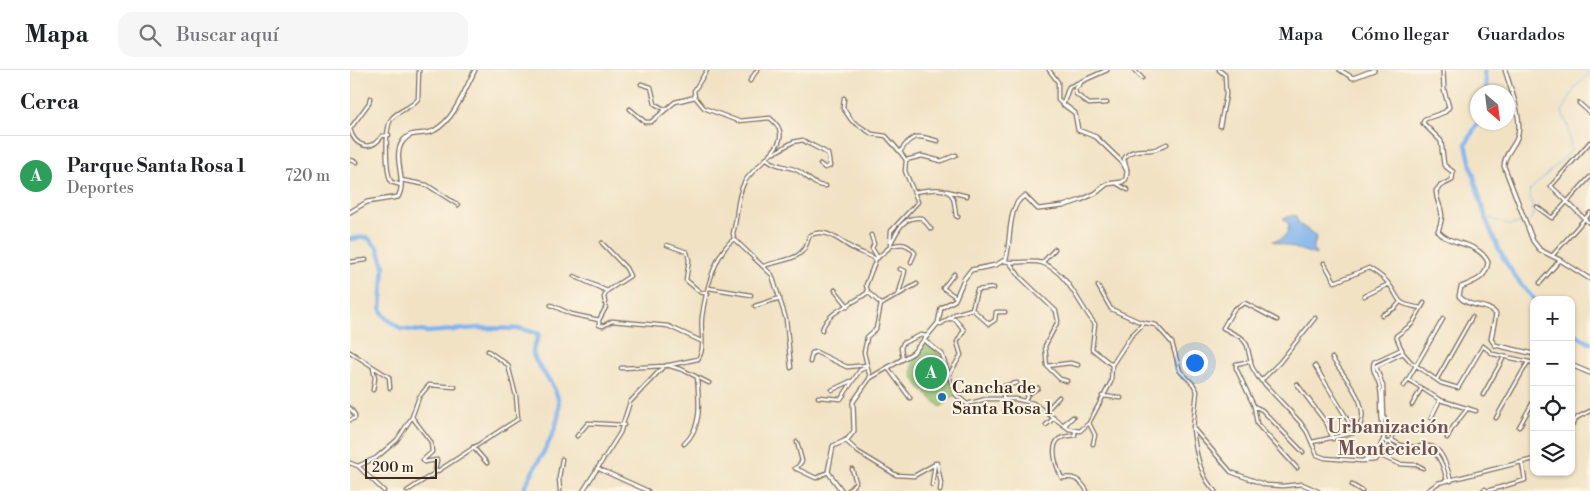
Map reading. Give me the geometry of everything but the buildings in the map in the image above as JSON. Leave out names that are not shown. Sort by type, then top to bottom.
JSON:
[{"type":"street","points":[[401,185],[391,182],[388,174],[389,135],[392,118],[418,100],[419,70]]},
{"type":"street","points":[[350,212],[367,202],[398,197],[401,185],[399,153],[403,141],[410,135],[431,132],[440,127],[458,102],[475,70]]},
{"type":"street","points":[[707,70],[694,91],[695,97],[704,108],[734,120],[744,122],[770,118],[780,128],[782,134],[773,154]]},
{"type":"street","points":[[750,81],[757,70]]},
{"type":"street","points":[[1049,70],[1058,82],[1058,100],[1075,113],[1078,130],[1096,137],[1104,143],[1115,158],[1123,163],[1127,172]]},
{"type":"street","points":[[1064,106],[1063,100],[1066,90],[1083,79],[1107,70]]},
{"type":"street","points":[[1134,70],[1142,78]]},
{"type":"street","points":[[1219,70],[1225,74],[1226,82],[1220,126]]},
{"type":"street","points":[[1340,70],[1353,78],[1374,70]]},
{"type":"street","points":[[1443,70],[1448,110],[1425,119],[1422,123],[1442,141],[1444,165],[1453,172],[1452,180],[1440,186],[1436,191],[1442,208],[1442,220],[1438,231],[1443,236],[1480,250],[1488,262],[1486,273],[1479,280],[1461,287],[1459,296],[1463,301],[1491,309],[1496,314],[1491,339],[1495,345],[1530,353]]},
{"type":"street","points":[[1505,70],[1519,121],[1519,130],[1504,160],[1504,170],[1533,241],[1540,250],[1590,279]]},
{"type":"street","points":[[1083,79],[1074,93],[1089,104],[1107,103]]},
{"type":"street","points":[[640,84],[651,87],[655,104],[664,110]]},
{"type":"street","points":[[630,109],[645,122],[651,122],[675,102],[695,97]]},
{"type":"street","points":[[370,98],[369,103],[350,128],[353,138],[359,143],[373,145],[378,143],[382,136],[389,135]]},
{"type":"street","points":[[844,98],[843,108],[852,121],[872,134],[886,136],[906,160],[905,171],[913,192],[918,199],[917,204],[904,215],[891,231],[891,245]]},
{"type":"street","points":[[1579,103],[1590,113]]},
{"type":"street","points":[[900,152],[910,139],[919,136],[938,141]]},
{"type":"street","points":[[791,368],[786,319],[772,275],[734,240],[733,233],[744,184],[753,170],[773,154],[794,142],[803,140],[811,147],[822,149],[828,154],[830,166],[825,168],[820,164]]},
{"type":"street","points":[[1590,142],[1553,184],[1551,189],[1590,224]]},
{"type":"street","points":[[1004,261],[1007,256],[1010,220],[1022,197],[1028,198],[1038,209],[1063,206],[1090,196],[1107,184],[1124,181],[1127,172],[1124,158],[1127,155],[1141,148],[1152,150],[1167,144]]},
{"type":"street","points":[[906,160],[922,156],[941,161],[956,156]]},
{"type":"street","points":[[767,159],[773,164],[796,170],[816,184],[826,186]]},
{"type":"street","points":[[350,160],[357,162]]},
{"type":"street","points":[[1537,207],[1552,218],[1590,176]]},
{"type":"street","points":[[401,180],[427,185],[458,205]]},
{"type":"street","points":[[1115,182],[1128,190]]},
{"type":"street","points":[[913,192],[937,190],[967,196]]},
{"type":"street","points":[[944,191],[952,195],[956,216],[958,217]]},
{"type":"street","points":[[1552,256],[1590,213]]},
{"type":"street","points":[[891,245],[894,232],[914,218],[922,218],[932,229]]},
{"type":"street","points":[[764,266],[798,256],[805,251],[809,236],[814,233],[834,235],[853,248],[877,258]]},
{"type":"street","points":[[871,235],[874,244],[872,248],[877,258]]},
{"type":"street","points":[[621,368],[666,365],[698,359],[701,352],[702,317],[709,288],[725,245],[734,240]]},
{"type":"street","points":[[602,243],[630,274],[626,280],[607,291],[604,297],[606,307],[599,320],[601,326],[612,321],[668,326],[702,341]]},
{"type":"street","points":[[882,304],[868,292],[866,285],[877,258],[891,245],[901,243],[910,247],[915,253],[911,262]]},
{"type":"street","points":[[666,245],[687,252],[689,260],[686,280],[700,292],[708,294]]},
{"type":"street","points":[[1042,263],[1054,249]]},
{"type":"street","points":[[350,262],[366,260]]},
{"type":"street","points":[[1540,283],[1560,260]]},
{"type":"street","points":[[842,491],[828,472],[834,446],[854,432],[853,402],[870,378],[910,356],[938,323],[941,308],[956,297],[964,279],[971,270],[1004,261],[1010,264],[1020,277],[1056,311],[1058,321],[1045,346],[1046,366],[1060,379],[1067,381]]},
{"type":"street","points":[[1010,264],[1042,263],[1064,278],[1075,292],[1084,311],[1095,324],[1092,349],[1112,365]]},
{"type":"street","points":[[1324,263],[1334,282],[1369,268],[1389,284],[1400,302],[1421,308]]},
{"type":"street","points":[[899,293],[905,271],[900,269]]},
{"type":"street","points":[[954,274],[943,288],[956,297]]},
{"type":"street","points":[[574,276],[607,291]]},
{"type":"street","points":[[870,378],[864,352],[867,337],[876,329],[882,304],[917,284]]},
{"type":"street","points":[[1364,296],[1389,284]]},
{"type":"street","points":[[1098,286],[1111,309],[1144,323],[1156,325],[1162,330],[1174,348],[1180,371],[1193,384],[1196,391],[1193,428],[1194,443],[1205,476],[1215,491]]},
{"type":"street","points":[[709,288],[751,295]]},
{"type":"street","points":[[972,309],[977,290],[994,288]]},
{"type":"street","points":[[835,290],[848,306]]},
{"type":"street","points":[[822,330],[833,314],[868,292]]},
{"type":"street","points":[[755,306],[780,298]]},
{"type":"street","points":[[1382,315],[1395,308],[1400,302]]},
{"type":"street","points":[[1277,320],[1245,303],[1234,309],[1223,328],[1242,338],[1247,345],[1251,361],[1261,381],[1300,422],[1316,453],[1320,457],[1362,460],[1378,454],[1390,442],[1392,435],[1385,436]]},
{"type":"street","points":[[1424,303],[1412,324],[1396,336],[1403,353],[1416,366],[1436,379],[1458,388],[1483,346],[1492,354],[1528,362],[1496,418]]},
{"type":"street","points":[[552,304],[571,314],[599,320]]},
{"type":"street","points":[[972,309],[989,324],[995,320],[996,312],[1005,312]]},
{"type":"street","points":[[947,320],[956,314],[972,309]]},
{"type":"street","points":[[1436,379],[1472,317]]},
{"type":"street","points":[[1261,381],[1286,355],[1315,318]]},
{"type":"street","points":[[938,323],[955,319],[964,330],[956,342],[961,355],[949,375]]},
{"type":"street","points":[[1404,386],[1443,319]]},
{"type":"street","points":[[924,340],[942,354],[955,394],[967,404],[986,399],[1026,401],[1033,403],[1056,417],[1075,431],[1084,429],[1089,423],[1111,382],[1112,365],[1131,336],[1144,323]]},
{"type":"street","points":[[903,360],[901,348],[903,343],[921,335],[927,336]]},
{"type":"street","points":[[1402,349],[1374,362],[1372,367],[1380,386],[1380,418],[1385,436],[1390,442],[1401,449],[1432,451],[1440,457],[1449,481]]},
{"type":"street","points":[[407,491],[435,471],[518,419],[516,396],[508,365],[488,351]]},
{"type":"street","points":[[350,352],[388,377],[390,388]]},
{"type":"street","points":[[810,362],[812,353],[816,352],[847,367],[867,366]]},
{"type":"street","points":[[1378,454],[1385,436],[1384,386],[1376,366],[1403,353]]},
{"type":"street","points":[[1482,396],[1504,356]]},
{"type":"street","points":[[1312,442],[1334,439],[1353,433],[1358,429],[1363,416],[1361,403],[1332,358]]},
{"type":"street","points":[[1251,361],[1238,362],[1236,368],[1254,406],[1257,424],[1297,468]]},
{"type":"street","points":[[1046,366],[1067,363],[1078,365]]},
{"type":"street","points":[[666,365],[683,370],[709,383]]},
{"type":"street","points":[[583,491],[624,425],[630,402],[666,365]]},
{"type":"street","points":[[818,397],[841,399],[860,370],[867,366]]},
{"type":"street","points":[[1315,366],[1348,420],[1353,433]]},
{"type":"street","points":[[887,367],[910,398]]},
{"type":"street","points":[[1575,367],[1590,373]]},
{"type":"street","points":[[373,390],[374,368]]},
{"type":"street","points":[[684,444],[695,429],[697,421],[699,396],[696,377]]},
{"type":"street","points":[[832,390],[854,379]]},
{"type":"street","points":[[1408,380],[1440,400],[1476,411]]},
{"type":"street","points":[[1004,399],[1004,386],[1017,384]]},
{"type":"street","points":[[1296,384],[1327,424],[1334,439]]},
{"type":"street","points":[[358,466],[376,458],[397,440],[412,417],[419,397],[428,385],[455,387]]},
{"type":"street","points":[[1026,401],[1028,394],[1038,388]]},
{"type":"street","points":[[1412,405],[1420,389]]},
{"type":"street","points":[[1102,396],[1121,398]]},
{"type":"street","points":[[1046,411],[1059,397]]},
{"type":"street","points":[[1431,418],[1440,400]]},
{"type":"street","points":[[1254,406],[1262,410],[1303,452]]},
{"type":"street","points":[[1518,427],[1530,407]]},
{"type":"street","points":[[350,408],[355,415],[355,418],[350,420]]},
{"type":"street","points":[[1447,438],[1468,408]]},
{"type":"street","points":[[1575,421],[1578,417],[1590,411]]},
{"type":"street","points":[[412,417],[431,442],[432,452],[422,460],[426,462],[437,460],[435,471]]},
{"type":"street","points":[[1046,425],[1050,419],[1056,417]]},
{"type":"street","points":[[577,436],[588,423],[624,425]]},
{"type":"street","points":[[1089,423],[1095,435],[1093,444]]},
{"type":"street","points":[[1193,428],[1231,472],[1266,485],[1302,484],[1318,491]]},
{"type":"street","points":[[1075,431],[1075,435],[1060,438],[1056,442],[1055,456],[1062,478],[1070,477],[1082,482],[1087,491]]},
{"type":"street","points":[[845,440],[858,452],[896,475],[914,476],[936,463]]},
{"type":"street","points":[[797,442],[802,461],[796,469],[816,478],[828,472]]},
{"type":"street","points":[[1390,442],[1404,445],[1428,446],[1437,450],[1445,458],[1449,481]]},
{"type":"street","points":[[473,447],[487,463]]},
{"type":"street","points":[[1378,454],[1399,464],[1417,465],[1423,468]]},
{"type":"street","points":[[560,491],[559,478],[562,459]]},
{"type":"street","points":[[1426,491],[1438,483],[1530,460]]},
{"type":"street","points":[[932,485],[936,463]]},
{"type":"street","points":[[936,463],[940,477],[940,491]]},
{"type":"street","points":[[1482,491],[1525,480],[1522,463]]},
{"type":"street","points":[[350,464],[358,466],[384,491]]},
{"type":"street","points":[[597,468],[648,491]]},
{"type":"street","points":[[848,491],[856,482],[852,469]]},
{"type":"street","points":[[1352,485],[1362,491]]},
{"type":"green space","points":[[925,342],[942,356],[955,395],[941,407],[918,385],[912,371],[917,353]]},
{"type":"water","points":[[1295,215],[1299,224],[1315,235],[1316,240],[1312,250],[1315,251],[1316,255],[1273,241],[1282,238],[1287,231],[1289,225],[1283,218]]},
{"type":"waterway","points":[[1484,70],[1486,85]]},
{"type":"waterway","points":[[1530,220],[1534,215],[1529,191],[1571,151],[1568,126],[1562,112],[1576,86],[1587,76],[1590,70]]},
{"type":"waterway","points":[[1474,130],[1466,144],[1482,207],[1489,227],[1508,265],[1531,296]]},
{"type":"waterway","points":[[1486,217],[1510,225],[1523,222]]},
{"type":"waterway","points":[[350,239],[367,237],[378,248],[384,266],[381,310],[385,317],[401,329],[428,332],[479,328],[522,329],[539,334],[533,350],[534,357],[555,390],[559,406],[558,416],[551,438],[523,491]]},
{"type":"waterway","points":[[1575,334],[1590,343]]},
{"type":"place","name":"Parque Santa Rosa 1","points":[[931,373]]},
{"type":"place","name":"Cancha de Santa Rosa 1","points":[[942,397]]},
{"type":"district","name":"Urbanización Montecielo","points":[[1388,438]]}]
